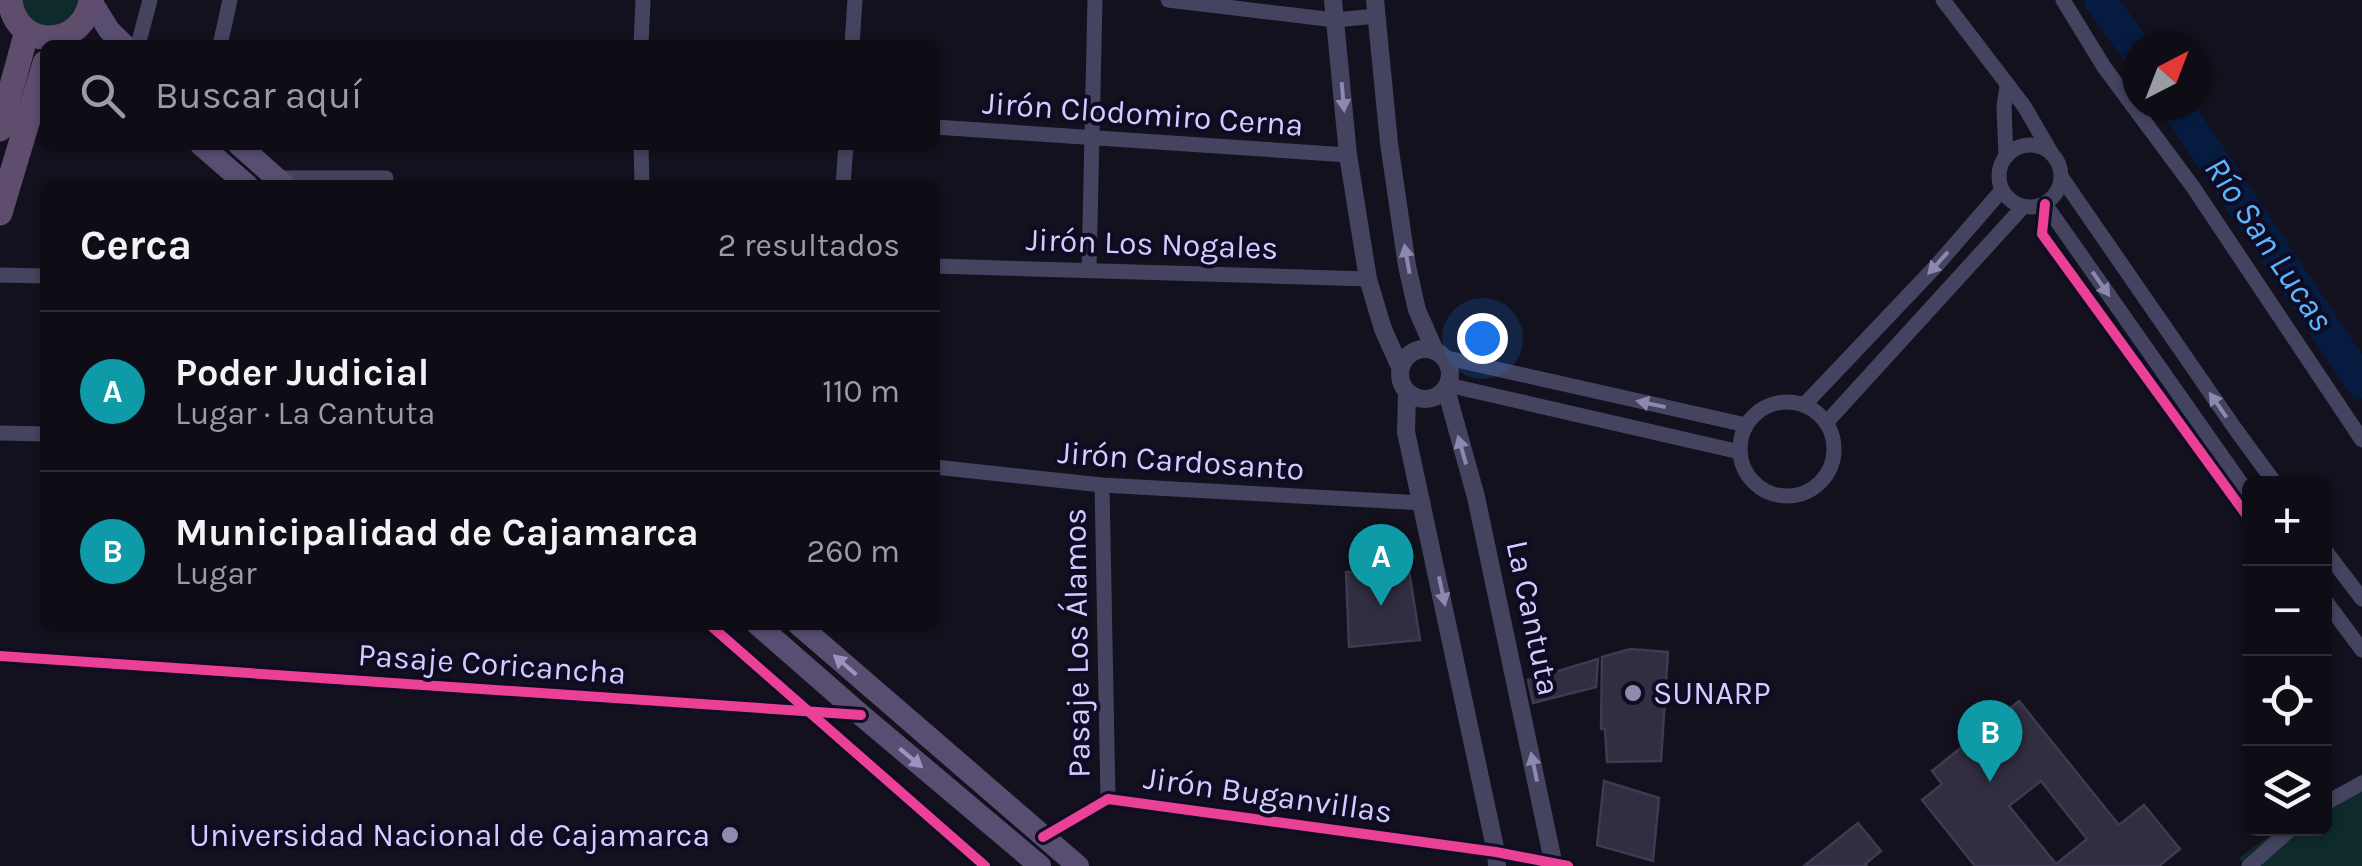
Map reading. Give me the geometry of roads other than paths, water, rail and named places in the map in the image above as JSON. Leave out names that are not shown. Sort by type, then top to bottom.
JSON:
[{"type":"highway","points":[[57,40],[82,24],[91,0]]},
{"type":"highway","points":[[8,3],[17,21],[46,40]]},
{"type":"highway","points":[[0,129],[40,60]]},
{"type":"highway","points":[[0,214],[40,77]]},
{"type":"main road","points":[[91,0],[119,40]]},
{"type":"main road","points":[[207,150],[242,180]]},
{"type":"main road","points":[[245,150],[278,180]]},
{"type":"main road","points":[[764,630],[1040,866]]},
{"type":"main road","points":[[804,630],[1078,866]]},
{"type":"street","points":[[139,40],[150,0]]},
{"type":"street","points":[[221,40],[230,0]]},
{"type":"street","points":[[642,40],[643,0]]},
{"type":"street","points":[[852,40],[855,0]]},
{"type":"street","points":[[1088,270],[1095,0]]},
{"type":"street","points":[[1168,0],[1336,20],[1376,8]]},
{"type":"street","points":[[1333,0],[1348,155],[1368,279],[1400,367],[1401,385],[1407,393],[1422,400],[1432,399],[1447,387],[1740,452]]},
{"type":"street","points":[[1943,0],[2033,119],[2062,178],[2269,476]]},
{"type":"street","points":[[2063,0],[2104,67],[2193,187],[2362,440]]},
{"type":"street","name":"La Cantuta","points":[[1376,8],[1388,142],[1417,310],[1450,374],[1447,387],[1476,497],[1558,865]]},
{"type":"street","points":[[2007,86],[2006,157],[1999,173],[2002,190],[2014,203],[2038,207],[2056,194],[2062,178]]},
{"type":"street","name":"Jirón Clodomiro Cerna","points":[[940,127],[1348,155]]},
{"type":"street","points":[[2006,157],[2028,146],[2052,154]]},
{"type":"street","points":[[640,150],[642,180]]},
{"type":"street","points":[[843,180],[846,150]]},
{"type":"street","points":[[333,180],[386,178]]},
{"type":"street","points":[[1804,405],[2002,190]]},
{"type":"street","points":[[2045,204],[2242,485]]},
{"type":"street","points":[[1826,423],[2023,206]]},
{"type":"street","name":"Jirón Los Nogales","points":[[940,266],[1368,279]]},
{"type":"street","points":[[0,275],[40,276]]},
{"type":"street","points":[[1400,367],[1410,353],[1427,349],[1746,425]]},
{"type":"street","points":[[1407,393],[1406,432],[1497,859]]},
{"type":"street","points":[[1782,402],[1804,405],[1826,423],[1834,440],[1833,459],[1824,479],[1806,492],[1784,496],[1762,489],[1747,474],[1740,443],[1752,416],[1782,402]]},
{"type":"street","points":[[0,434],[40,434]]},
{"type":"street","name":"Jirón Cardosanto","points":[[940,469],[1102,486],[1423,503]]},
{"type":"street","name":"Pasaje Los Álamos","points":[[1102,486],[1108,798]]},
{"type":"street","points":[[2332,560],[2362,600]]},
{"type":"street","points":[[2332,610],[2362,650]]},
{"type":"street","name":"Pasaje Coricancha","points":[[0,656],[860,715]]},
{"type":"street","points":[[2332,800],[2362,784]]},
{"type":"street","name":"Jirón Buganvillas","points":[[1043,836],[1108,798],[1497,859],[1558,865]]},
{"type":"street","points":[[2249,866],[2283,836]]},
{"type":"waterway","name":"Río San Lucas","points":[[2100,0],[2122,30]]},
{"type":"waterway","name":"Río San Lucas","points":[[2186,120],[2362,383]]},
{"type":"place","name":"Poder Judicial","points":[[1381,606]]},
{"type":"place","name":"SUNARP","points":[[1633,693]]},
{"type":"place","name":"Municipalidad de Cajamarca","points":[[1990,782]]},
{"type":"place","name":"Universidad Nacional de Cajamarca","points":[[730,835]]}]
